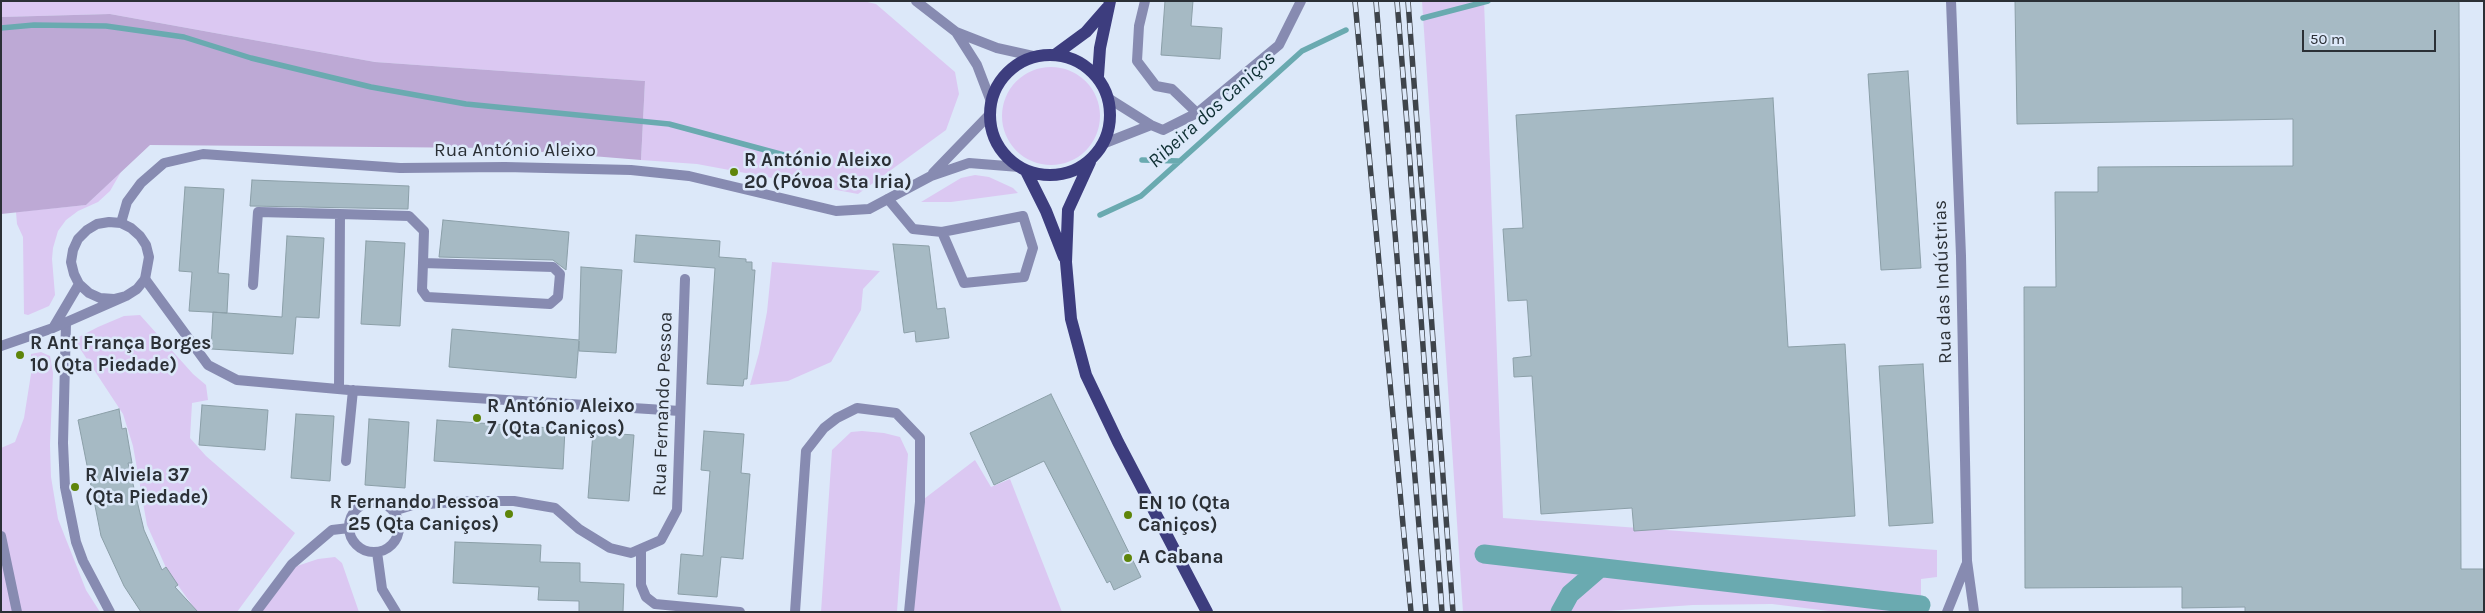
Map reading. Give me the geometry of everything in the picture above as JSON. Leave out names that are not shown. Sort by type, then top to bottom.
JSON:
[{"type":"main road","points":[[1056,54],[1086,32],[1109,3]]},
{"type":"main road","points":[[1098,76],[1100,48],[1109,3]]},
{"type":"main road","points":[[1066,262],[1046,211],[1022,169],[1004,154],[992,133],[990,98],[1012,68],[1033,56],[1056,54],[1079,61],[1098,76],[1108,98],[1112,120],[1105,143],[1090,162],[1068,210],[1066,262],[1071,319],[1086,375],[1118,442],[1208,609]]},
{"type":"main road","points":[[1022,169],[1045,176],[1069,173],[1090,162]]},
{"type":"street","points":[[916,1],[956,32],[997,48],[1033,56]]},
{"type":"street","points":[[1145,1],[1139,26],[1138,61],[1156,86],[1172,88],[1197,113]]},
{"type":"street","points":[[1108,98],[1151,126],[1163,130],[1197,113],[1279,45],[1301,1]]},
{"type":"street","name":"Rua das Indústrias","points":[[1950,1],[1960,256],[1967,561],[1974,612]]},
{"type":"street","points":[[956,32],[978,65],[990,98]]},
{"type":"street","name":"Rua António Aleixo","points":[[931,176],[991,112]]},
{"type":"street","points":[[1105,143],[1151,126]]},
{"type":"street","name":"Rua António Aleixo","points":[[121,223],[127,202],[141,183],[164,163],[203,154],[400,168],[630,170],[688,176],[836,211],[869,209],[931,176],[969,163],[1022,169]]},
{"type":"street","points":[[888,199],[913,229],[942,232],[1023,216],[1033,248],[1024,277],[964,283],[942,232]]},
{"type":"street","points":[[253,285],[258,212],[409,216],[424,230],[422,290],[427,297],[550,304],[558,297],[560,274],[553,267],[423,264]]},
{"type":"street","points":[[339,389],[340,214]]},
{"type":"street","points":[[1,346],[66,323],[126,296],[137,289],[145,279],[149,268],[146,245],[132,228],[121,223],[97,224],[78,239],[73,250],[74,274],[79,284],[89,293],[100,298],[114,299],[126,296]]},
{"type":"street","points":[[145,279],[208,365],[237,380],[353,390],[680,411]]},
{"type":"street","name":"Rua Fernando Pessoa","points":[[393,511],[413,505],[470,500],[514,501],[555,508],[579,529],[610,548],[631,553],[661,540],[677,510],[685,279]]},
{"type":"street","points":[[53,328],[79,284]]},
{"type":"street","points":[[66,323],[63,443],[65,488],[76,542],[83,561],[110,612]]},
{"type":"street","points":[[346,461],[353,390]]},
{"type":"street","points":[[795,612],[806,451],[824,428],[837,418],[857,408],[896,413],[920,438],[920,502],[909,612]]},
{"type":"street","points":[[380,503],[393,511],[399,525],[395,540],[384,550],[377,552],[361,548],[350,536],[349,528],[353,513],[365,504],[380,503]]},
{"type":"street","points":[[256,612],[292,564],[332,530],[349,528]]},
{"type":"street","points":[[1,536],[17,612]]},
{"type":"street","points":[[641,549],[641,585],[646,597],[655,604],[740,612]]},
{"type":"street","points":[[377,552],[382,589],[396,612]]},
{"type":"street","name":"Rua das Indústrias","points":[[1947,612],[1967,561]]},
{"type":"shaded area","points":[[1,1],[863,1],[876,4],[955,72],[959,94],[946,130],[858,194],[697,164],[641,160],[645,81],[375,62],[110,14],[1,17]]},
{"type":"shaded area","points":[[1422,1],[1484,1],[1503,518],[1937,550],[1937,577],[1921,579],[1921,612],[1837,612],[1772,604],[1693,605],[1593,612],[1463,612]]},
{"type":"shaded area","points":[[110,14],[375,62],[645,81],[641,160],[493,148],[150,145],[86,205],[1,214],[1,17]]},
{"type":"shaded area","points":[[1051,67],[1070,71],[1086,81],[1096,97],[1100,116],[1096,135],[1086,151],[1070,161],[1051,165],[1032,161],[1016,151],[1006,135],[1002,116],[1006,97],[1016,81],[1032,71]]},
{"type":"shaded area","points":[[121,172],[110,191],[98,202],[78,211],[66,220],[58,231],[52,259],[55,295],[49,306],[28,315],[24,314],[23,237],[17,224],[16,212],[86,205]]},
{"type":"shaded area","points":[[975,175],[989,177],[1013,188],[1018,193],[951,202],[921,202],[961,178]]},
{"type":"shaded area","points":[[772,262],[880,271],[863,289],[861,310],[831,362],[788,381],[750,385],[759,353],[767,312]]},
{"type":"shaded area","points":[[140,315],[193,374],[206,385],[208,400],[192,403],[190,438],[206,456],[295,533],[237,612],[197,612],[167,570],[147,525],[133,446],[123,414],[77,344],[79,337],[98,327],[124,316]]},
{"type":"shaded area","points":[[41,352],[50,356],[53,373],[50,445],[51,477],[58,519],[86,590],[100,612],[1,612],[1,448],[15,442],[24,418],[31,374],[31,354]]},
{"type":"shaded area","points":[[862,431],[900,437],[908,454],[897,612],[821,612],[832,450],[851,432]]},
{"type":"shaded area","points":[[975,460],[991,487],[1010,479],[1062,612],[912,612],[920,502]]},
{"type":"shaded area","points":[[335,557],[342,563],[359,612],[261,612],[294,567],[318,559]]},
{"type":"building","points":[[1165,1],[1193,1],[1191,26],[1222,28],[1220,59],[1161,55]]},
{"type":"building","points":[[2015,1],[2459,1],[2461,569],[2484,569],[2484,612],[2245,612],[2245,607],[2182,608],[2182,587],[2025,588],[2024,287],[2056,287],[2055,192],[2098,192],[2098,167],[2293,166],[2293,119],[2017,124]]},
{"type":"building","points":[[1908,71],[1921,268],[1881,270],[1868,74]]},
{"type":"building","points":[[1773,98],[1788,347],[1845,344],[1855,516],[1634,531],[1632,508],[1541,514],[1532,376],[1514,377],[1513,358],[1531,356],[1527,300],[1508,301],[1503,229],[1523,228],[1516,115]]},
{"type":"building","points":[[252,180],[409,186],[408,209],[250,206]]},
{"type":"building","points":[[185,187],[224,189],[218,273],[229,274],[227,313],[189,311],[192,272],[179,271]]},
{"type":"building","points":[[443,220],[569,232],[566,270],[553,260],[439,257]]},
{"type":"building","points":[[636,235],[720,241],[719,257],[746,259],[746,262],[752,262],[752,270],[755,270],[747,379],[744,379],[743,386],[707,384],[715,268],[634,262]]},
{"type":"building","points":[[287,236],[324,238],[319,318],[296,317],[293,354],[211,349],[213,312],[282,317]]},
{"type":"building","points":[[366,241],[405,243],[400,326],[361,324]]},
{"type":"building","points":[[893,244],[929,246],[937,309],[945,308],[949,338],[916,342],[915,331],[904,333]]},
{"type":"building","points":[[581,267],[622,270],[616,353],[579,351],[579,341],[576,378],[449,367],[452,329],[579,340]]},
{"type":"building","points":[[1923,364],[1933,523],[1889,526],[1879,366]]},
{"type":"building","points":[[1051,394],[1141,577],[1114,590],[1110,581],[1107,583],[1044,461],[994,485],[970,433]]},
{"type":"building","points":[[202,405],[268,410],[265,450],[199,445]]},
{"type":"building","points":[[119,409],[122,429],[126,428],[132,463],[128,463],[144,530],[162,570],[166,567],[178,585],[175,587],[198,612],[141,612],[124,586],[101,536],[78,420]]},
{"type":"building","points":[[296,414],[334,416],[330,481],[291,478]]},
{"type":"building","points":[[369,419],[409,422],[405,488],[365,485]]},
{"type":"building","points":[[437,420],[565,429],[563,469],[434,461]]},
{"type":"building","points":[[704,431],[744,434],[741,473],[750,474],[743,559],[721,557],[717,597],[678,594],[681,554],[703,556],[710,471],[701,470]]},
{"type":"building","points":[[593,432],[634,435],[629,501],[588,498]]},
{"type":"building","points":[[455,542],[541,545],[540,562],[580,563],[580,582],[624,584],[623,612],[579,612],[579,601],[538,600],[539,587],[453,583]]},
{"type":"waterway","name":"Ribeira dos Caniços","points":[[1423,18],[1488,1]]},
{"type":"waterway","points":[[1,28],[34,25],[106,26],[184,37],[251,58],[371,87],[466,104],[669,124],[784,155]]},
{"type":"waterway","name":"Ribeira dos Caniços","points":[[1100,215],[1141,196],[1302,51],[1346,30]]},
{"type":"waterway","points":[[1142,160],[1180,161]]},
{"type":"waterway","points":[[1484,554],[1921,605]]},
{"type":"waterway","points":[[1560,612],[1570,594],[1600,568]]},
{"type":"railway","points":[[1355,1],[1411,612]]},
{"type":"railway","points":[[1376,1],[1426,612]]},
{"type":"railway","points":[[1397,1],[1442,612]]},
{"type":"railway","points":[[1408,1],[1453,612]]},
{"type":"place","name":"R António Aleixo 20 (Póvoa Sta Iria)","points":[[734,172]]},
{"type":"place","name":"R Ant França Borges 10 (Qta Piedade)","points":[[20,355]]},
{"type":"place","name":"R António Aleixo 7 (Qta Caniços)","points":[[477,418]]},
{"type":"place","name":"R Alviela 37 (Qta Piedade)","points":[[75,487]]},
{"type":"place","name":"R Fernando Pessoa 25 (Qta Caniços)","points":[[509,514]]},
{"type":"place","name":"EN 10 (Qta Caniços)","points":[[1128,515]]},
{"type":"place","name":"A Cabana","points":[[1128,558]]}]
